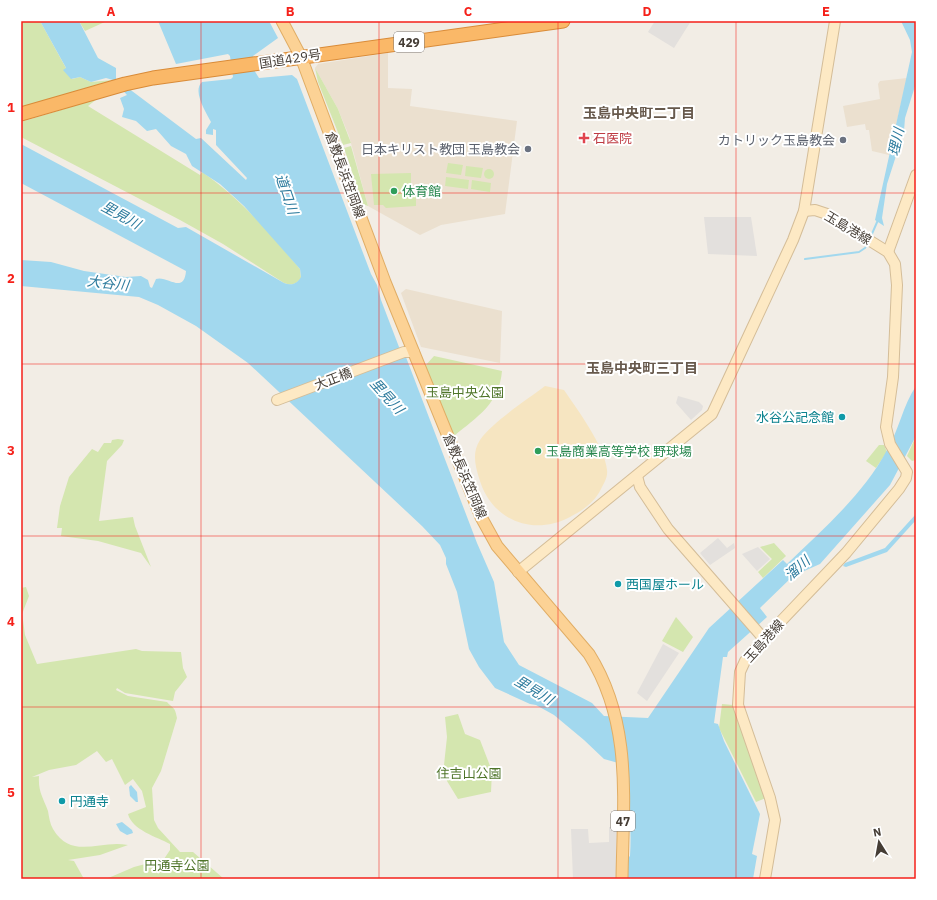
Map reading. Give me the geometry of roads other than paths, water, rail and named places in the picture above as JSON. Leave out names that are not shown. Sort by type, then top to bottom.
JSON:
[{"type":"highway","name":"国道429号","points":[[21,114],[125,84],[301,57],[563,21]]},
{"type":"main road","name":"倉敷長浜笠岡線","points":[[282,21],[301,57],[385,282],[409,352],[481,517],[497,546],[589,654],[602,674],[616,715],[623,763],[622,879]]},
{"type":"main road","points":[[518,572],[637,476],[714,410],[793,240],[804,211],[835,21]]},
{"type":"main road","points":[[888,252],[916,175]]},
{"type":"main road","name":"玉島港線","points":[[765,879],[775,820],[774,809],[738,705],[737,693],[740,672],[745,661],[764,639],[846,553],[899,489],[907,475],[905,466],[890,444],[886,420],[893,377],[897,280],[895,264],[888,252],[827,214],[815,210],[804,211]]},
{"type":"main road","name":"大正橋","points":[[280,399],[409,352]]},
{"type":"main road","points":[[637,476],[640,487],[668,529],[764,639]]},
{"type":"water","points":[[40,21],[79,21],[98,58],[116,68],[116,79],[196,139],[201,138],[246,180],[247,178],[216,145],[216,130],[213,129],[213,135],[206,134],[206,130],[211,122],[203,107],[198,91],[202,82],[231,79],[233,77],[230,56],[228,54],[176,64],[158,21],[269,21],[278,38],[253,56],[254,70],[259,78],[292,75],[297,79],[371,274],[377,285],[381,300],[399,347],[404,352],[477,543],[494,582],[504,642],[519,665],[592,703],[604,716],[648,718],[709,628],[783,560],[787,564],[842,511],[854,497],[877,466],[891,442],[916,386],[916,436],[890,485],[820,564],[793,576],[760,608],[767,617],[728,652],[727,657],[723,657],[714,723],[718,724],[724,741],[760,814],[752,854],[757,856],[753,879],[628,879],[628,858],[630,856],[629,766],[604,759],[554,715],[536,705],[530,704],[495,688],[479,667],[469,649],[457,592],[446,564],[446,558],[440,545],[422,526],[248,363],[196,326],[158,305],[139,297],[21,286],[21,260],[51,262],[84,271],[126,277],[141,276],[148,280],[150,287],[152,288],[156,279],[160,278],[179,283],[182,282],[185,278],[186,271],[21,183],[21,144],[178,228],[186,227],[284,283],[294,284],[301,277],[300,269],[244,206],[220,184],[192,166],[186,154],[171,146],[156,129],[147,131],[136,121],[122,117],[124,109],[120,98],[127,95],[113,80],[106,78],[91,82],[80,77],[71,79],[63,70],[66,68]]},
{"type":"water","name":"理川","points":[[901,21],[915,21],[916,23],[916,83],[905,118],[904,131],[887,184],[882,218],[884,226],[875,220],[912,52],[910,40]]},
{"type":"water","points":[[916,514],[916,520],[887,552],[846,567],[843,566],[845,563],[885,548]]},
{"type":"water","points":[[131,785],[137,792],[138,802],[130,796],[129,787]]},
{"type":"water","points":[[122,822],[132,830],[133,833],[127,835],[120,831],[116,824]]},
{"type":"waterway","points":[[871,236],[878,220]]},
{"type":"waterway","points":[[805,259],[859,252],[868,244]]},
{"type":"place","name":"石医院","points":[[584,138]]},
{"type":"place","name":"カトリック玉島教会","points":[[843,140]]},
{"type":"place","name":"日本キリスト教団 玉島教会","points":[[528,149]]},
{"type":"place","name":"体育館","points":[[394,191]]},
{"type":"place","name":"水谷公記念館","points":[[842,417]]},
{"type":"place","name":"玉島商業高等学校 野球場","points":[[538,451]]},
{"type":"place","name":"西国屋ホール","points":[[618,584]]},
{"type":"place","name":"円通寺","points":[[62,801]]},
{"type":"district","name":"玉島中央町二丁目","points":[[639,113]]},
{"type":"district","name":"玉島中央町三丁目","points":[[642,368]]},
{"type":"water label","name":"道口川","points":[[287,194]]},
{"type":"water label","name":"里見川","points":[[121,215]]},
{"type":"water label","name":"大谷川","points":[[108,283]]},
{"type":"water label","name":"里見川","points":[[387,396]]},
{"type":"water label","name":"溜川","points":[[797,568]]},
{"type":"water label","name":"里見川","points":[[534,690]]},
{"type":"park label","name":"玉島中央公園","points":[[465,392]]},
{"type":"park label","name":"住吉山公園","points":[[469,773]]},
{"type":"park label","name":"円通寺公園","points":[[177,865]]}]
